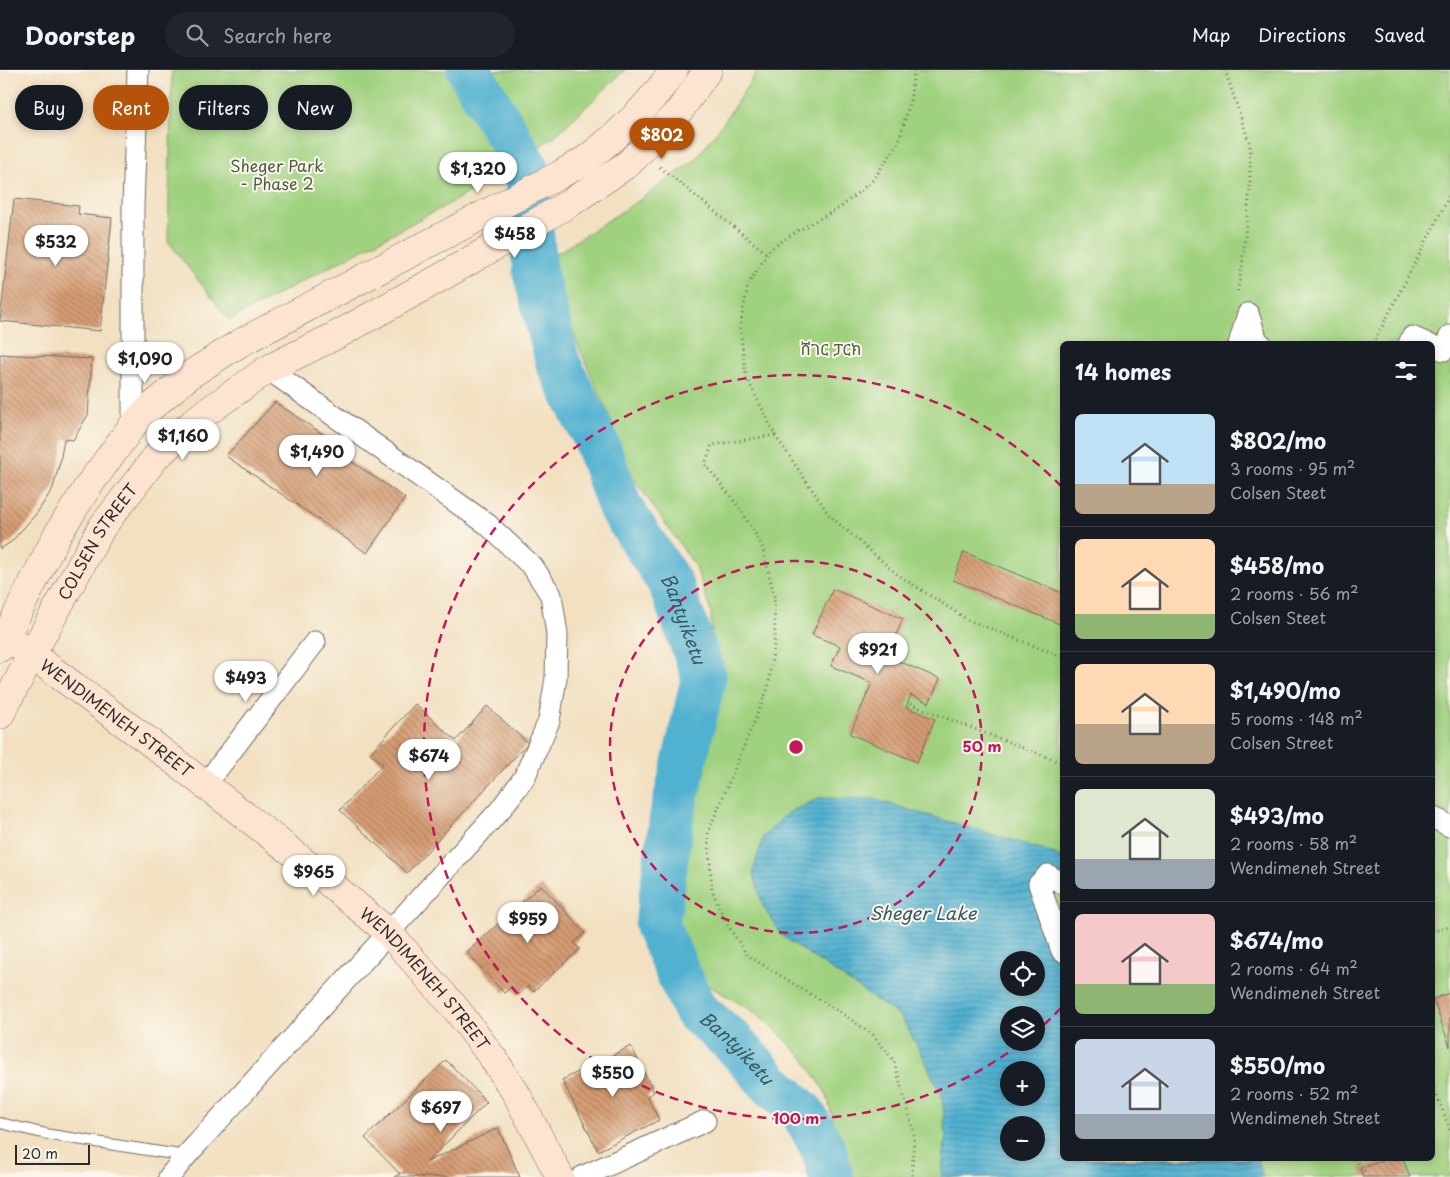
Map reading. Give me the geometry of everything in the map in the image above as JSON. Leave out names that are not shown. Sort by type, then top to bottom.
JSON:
[{"type":"main road","points":[[2,640],[57,535],[89,485],[133,425],[150,408],[191,374],[240,343],[559,175],[589,157],[613,137],[657,94],[674,70]]},
{"type":"main road","name":"COLSEN STREET","points":[[0,715],[102,527],[156,457],[197,419],[268,369],[335,336],[438,279],[570,203],[629,163],[680,110],[708,70]]},
{"type":"main road","name":"WENDIMENEH STREET","points":[[2,640],[32,654],[297,856],[388,932],[457,1010],[493,1058],[517,1095],[560,1177]]},
{"type":"street","points":[[133,425],[133,206],[138,70]]},
{"type":"street","points":[[1240,341],[1248,314],[1258,341]]},
{"type":"street","points":[[1435,347],[1444,350],[1450,336]]},
{"type":"street","points":[[1410,341],[1412,337],[1421,341]]},
{"type":"street","points":[[169,1177],[500,810],[524,778],[549,721],[556,678],[557,634],[551,595],[533,567],[487,524],[268,369]]},
{"type":"street","points":[[205,785],[315,642]]},
{"type":"street","points":[[1435,818],[1450,826]]},
{"type":"street","points":[[1060,882],[1048,876],[1038,884],[1060,945]]},
{"type":"street","points":[[582,1177],[705,1121]]},
{"type":"lane","points":[[0,1123],[51,1135],[186,1156]]},
{"type":"path","points":[[914,70],[910,101],[899,142],[873,180],[841,207],[799,230],[770,249],[748,285],[740,327],[746,376],[775,435],[830,516],[898,574],[968,620],[1060,656]]},
{"type":"path","points":[[1222,70],[1226,71],[1250,145],[1250,188],[1242,266],[1235,302]]},
{"type":"path","points":[[640,151],[767,254]]},
{"type":"path","points":[[1375,341],[1450,195]]},
{"type":"path","points":[[775,435],[712,445],[705,464],[741,510],[762,546],[774,595],[775,628],[768,688],[708,833],[712,890],[725,922],[748,955],[873,1035],[894,1061],[914,1133],[912,1177]]},
{"type":"path","points":[[910,704],[1060,762]]},
{"type":"path","points":[[1435,930],[1450,927]]},
{"type":"path","points":[[1435,1090],[1450,1130]]},
{"type":"path","points":[[1356,1161],[1365,1172]]},
{"type":"green space","name":"Sheger Park - Phase 2","points":[[172,70],[625,70],[555,136],[458,199],[229,320],[168,241]]},
{"type":"green space","name":"ሸገር ፓርክ","points":[[758,70],[1450,70],[1450,1177],[845,1177],[845,1170],[827,1095],[805,1060],[769,1023],[746,1007],[709,986],[685,957],[668,917],[665,864],[706,737],[712,649],[711,613],[696,567],[626,468],[608,413],[581,352],[545,261],[638,201],[695,160],[724,122]]},
{"type":"water","name":"Sheger Lake","points":[[819,798],[873,799],[1052,852],[1060,858],[1060,882],[1048,876],[1060,940],[1060,1161],[1258,1161],[1263,1177],[941,1177],[946,1137],[942,1097],[924,1058],[901,1017],[782,936],[763,906],[753,872],[763,837],[786,814]]},
{"type":"building","points":[[14,199],[79,206],[78,214],[112,218],[100,331],[0,321]]},
{"type":"building","points":[[0,354],[92,359],[88,415],[73,440],[64,439],[53,488],[37,513],[11,542],[0,549]]},
{"type":"building","points":[[275,402],[336,443],[332,448],[405,498],[367,553],[226,456]]},
{"type":"building","points":[[964,552],[1060,592],[1060,624],[953,580]]},
{"type":"building","points":[[833,589],[903,619],[887,656],[940,679],[929,703],[911,695],[906,707],[935,719],[917,762],[850,734],[872,683],[831,666],[840,646],[812,635]]},
{"type":"building","points":[[415,704],[456,741],[487,706],[528,743],[407,873],[340,810],[383,764],[370,753]]},
{"type":"building","points":[[541,885],[585,933],[574,943],[580,949],[533,992],[528,986],[518,995],[511,987],[504,993],[467,952]]},
{"type":"building","points":[[1450,993],[1450,1047],[1435,1005],[1435,998]]},
{"type":"building","points":[[631,1046],[654,1092],[647,1096],[659,1120],[598,1151],[562,1080]]},
{"type":"building","points":[[446,1060],[487,1102],[427,1162],[498,1128],[520,1177],[394,1177],[400,1174],[365,1138]]},
{"type":"building","points":[[1381,1161],[1404,1161],[1410,1177],[1363,1177],[1360,1169]]},
{"type":"waterway","name":"Bantyiketu","points":[[469,70],[526,167],[535,272],[558,363],[594,436],[620,507],[670,583],[704,676],[672,815],[657,926],[695,1010],[735,1044],[770,1083],[803,1113],[824,1150],[831,1177]]}]
